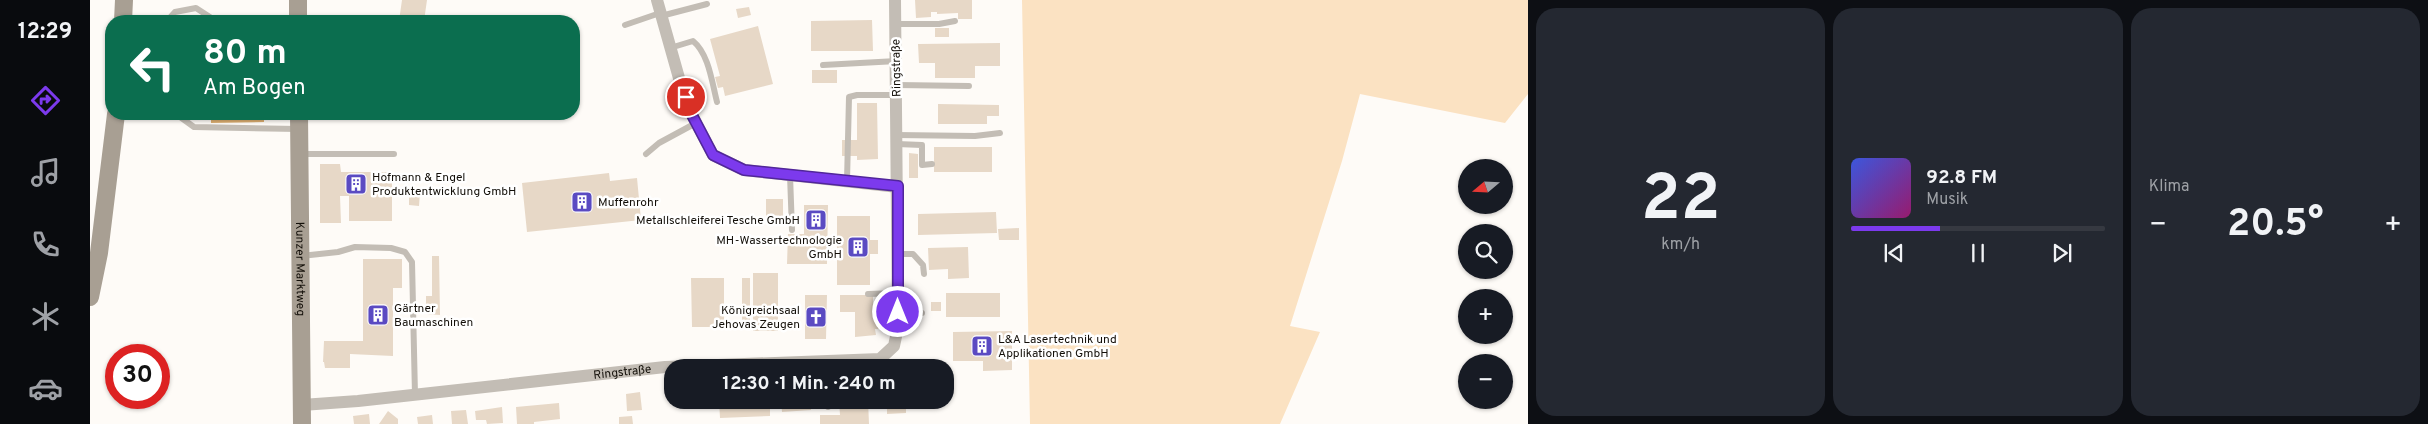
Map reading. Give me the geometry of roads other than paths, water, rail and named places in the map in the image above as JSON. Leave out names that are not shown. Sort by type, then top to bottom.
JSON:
[{"type":"street","points":[[123,15],[124,0]]},
{"type":"street","points":[[298,0],[298,15]]},
{"type":"street","points":[[657,0],[679,78],[696,123],[713,155],[744,170],[898,186]]},
{"type":"street","name":"Ringstraße","points":[[880,359],[894,346],[898,327],[895,0]]},
{"type":"street","points":[[90,297],[99,253],[115,120]]},
{"type":"street","name":"Kunzer Marktweg","points":[[299,121],[302,424]]},
{"type":"street","name":"Ringstraße","points":[[302,404],[415,395],[664,367]]},
{"type":"lane","points":[[625,25],[707,4]]},
{"type":"lane","points":[[172,15],[175,12],[196,8],[207,15]]},
{"type":"lane","points":[[895,24],[939,24],[955,21]]},
{"type":"lane","points":[[670,48],[693,41],[698,45],[708,68],[716,102]]},
{"type":"lane","points":[[823,65],[896,61]]},
{"type":"lane","points":[[847,181],[849,97],[897,90],[969,86]]},
{"type":"lane","points":[[184,120],[194,127],[299,121]]},
{"type":"lane","points":[[646,154],[659,143],[696,123]]},
{"type":"lane","points":[[896,140],[1000,133]]},
{"type":"lane","points":[[896,140],[922,144],[922,165],[932,164]]},
{"type":"lane","points":[[299,154],[394,154]]},
{"type":"lane","points":[[790,175],[792,230]]},
{"type":"lane","points":[[300,256],[338,252],[355,246],[392,248],[405,252],[412,262],[415,395]]},
{"type":"lane","points":[[898,254],[913,254],[923,265],[924,274]]},
{"type":"lane","points":[[868,294],[898,293]]},
{"type":"lane","points":[[898,312],[922,314]]},
{"type":"place","name":"Hofmann & Engel Produktentwicklung GmbH","points":[[356,184]]},
{"type":"place","name":"Muffenrohr","points":[[582,202]]},
{"type":"place","name":"Metallschleiferei Tesche GmbH","points":[[816,220]]},
{"type":"place","name":"MH-Wassertechnologie GmbH","points":[[858,247]]},
{"type":"place","name":"Gärtner Baumaschinen","points":[[378,315]]},
{"type":"place","name":"Königreichsaal Jehovas Zeugen","points":[[816,317]]},
{"type":"place","name":"L&A Lasertechnik und Applikationen GmbH","points":[[982,346]]}]
